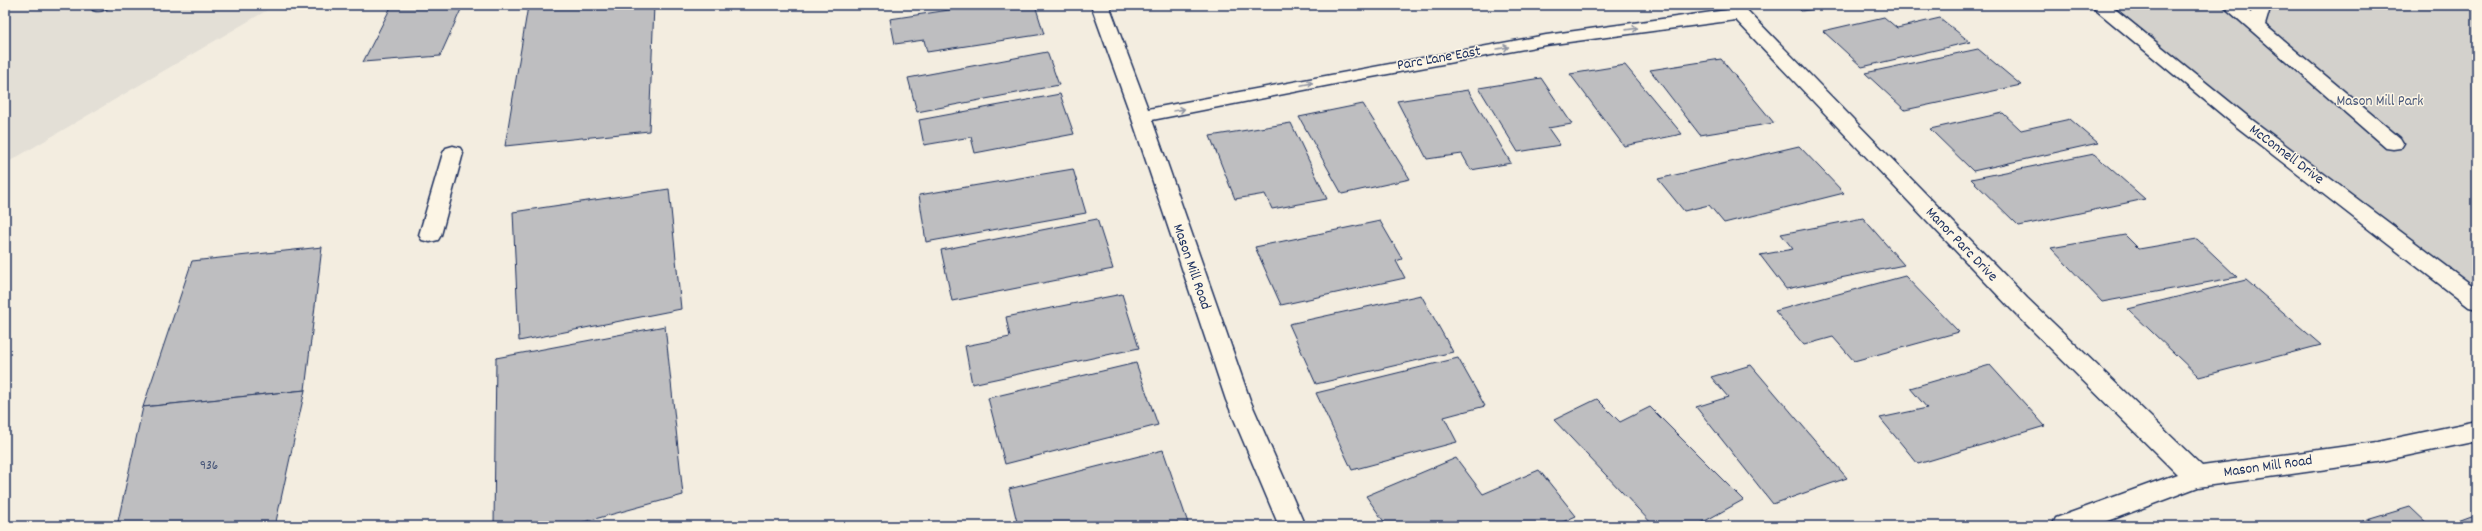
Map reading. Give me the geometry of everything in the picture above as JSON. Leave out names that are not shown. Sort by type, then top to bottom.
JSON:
[{"type":"street","name":"Mason Mill Road","points":[[1100,5],[1141,116],[1238,400],[1292,526]]},
{"type":"street","name":"McConnell Drive","points":[[2099,5],[2244,123],[2477,301]]},
{"type":"street","points":[[2231,5],[2393,143]]},
{"type":"street","points":[[2256,25],[2262,5]]},
{"type":"street","name":"Parc Lane East","points":[[1141,116],[1350,75],[1546,40],[1736,10]]},
{"type":"street","name":"Manor Parc Drive","points":[[1736,10],[1929,213],[2091,378],[2197,477]]},
{"type":"street","points":[[430,235],[453,153]]},
{"type":"street","name":"Mason Mill Road","points":[[2065,526],[2197,477],[2377,452],[2477,431]]},
{"type":"shaded area","points":[[5,5],[276,5],[5,164]]},
{"type":"green space","name":"Mason Mill Park","points":[[2112,5],[2477,5],[2477,307]]},
{"type":"building","points":[[392,5],[463,5],[440,56],[363,62]]},
{"type":"building","points":[[654,5],[649,131],[505,146],[528,6]]},
{"type":"building","points":[[982,5],[1035,5],[1044,34],[927,52],[924,40],[895,44],[890,19]]},
{"type":"building","points":[[1795,5],[1851,5],[1801,11]]},
{"type":"building","points":[[1884,17],[1897,28],[1940,18],[1970,42],[1862,67],[1823,31]]},
{"type":"building","points":[[1978,49],[2021,85],[1905,110],[1865,73]]},
{"type":"building","points":[[1047,52],[1059,85],[917,112],[908,78]]},
{"type":"building","points":[[1721,59],[1774,123],[1700,135],[1650,70]]},
{"type":"building","points":[[1625,65],[1682,134],[1624,146],[1570,74]]},
{"type":"building","points":[[1541,78],[1572,124],[1548,128],[1560,145],[1518,152],[1479,88]]},
{"type":"building","points":[[1468,90],[1511,163],[1471,170],[1462,154],[1427,159],[1397,101]]},
{"type":"building","points":[[1060,94],[1074,134],[975,153],[971,137],[924,145],[919,120]]},
{"type":"building","points":[[1363,104],[1410,179],[1342,194],[1299,117]]},
{"type":"building","points":[[2003,113],[2021,130],[2070,119],[2098,143],[1973,171],[1930,129]]},
{"type":"building","points":[[1291,123],[1327,199],[1272,209],[1265,194],[1235,199],[1210,136]]},
{"type":"building","points":[[1799,146],[1844,193],[1724,223],[1709,205],[1684,211],[1658,179]]},
{"type":"building","points":[[2094,154],[2145,199],[2019,226],[1971,179]]},
{"type":"building","points":[[1073,169],[1086,213],[926,242],[919,195]]},
{"type":"building","points":[[669,189],[681,309],[519,341],[513,212]]},
{"type":"building","points":[[1863,218],[1904,265],[1786,289],[1760,255],[1793,249],[1781,234]]},
{"type":"building","points":[[1097,219],[1113,269],[952,301],[941,250]]},
{"type":"building","points":[[1380,221],[1402,259],[1396,261],[1405,278],[1281,305],[1255,247]]},
{"type":"building","points":[[2125,235],[2139,249],[2197,239],[2237,277],[2102,302],[2051,248]]},
{"type":"building","points":[[322,247],[305,390],[143,407],[192,261]]},
{"type":"building","points":[[1905,276],[1959,332],[1854,361],[1833,337],[1804,345],[1775,311]]},
{"type":"building","points":[[2246,280],[2321,345],[2199,377],[2128,309]]},
{"type":"building","points":[[1122,294],[1139,348],[972,384],[965,346],[1010,337],[1006,317]]},
{"type":"building","points":[[1421,295],[1453,352],[1316,384],[1289,324]]},
{"type":"building","points":[[665,326],[683,495],[569,526],[494,526],[496,358]]},
{"type":"building","points":[[1458,358],[1485,406],[1444,417],[1457,442],[1352,470],[1316,393]]},
{"type":"building","points":[[1136,363],[1158,425],[1005,464],[988,398]]},
{"type":"building","points":[[1751,365],[1847,478],[1773,504],[1696,407],[1728,397],[1711,377]]},
{"type":"building","points":[[1990,365],[2045,426],[1918,464],[1880,418],[1927,408],[1910,388]]},
{"type":"building","points":[[305,390],[275,526],[117,526],[143,407]]},
{"type":"building","points":[[1597,399],[1620,422],[1650,407],[1743,500],[1696,526],[1654,526],[1554,420]]},
{"type":"building","points":[[1163,450],[1188,523],[1175,526],[1018,526],[1009,489]]},
{"type":"building","points":[[1456,458],[1483,494],[1539,470],[1576,516],[1554,526],[1387,526],[1366,496]]},
{"type":"building","points":[[2410,507],[2430,526],[2347,526]]},
{"type":"building","points":[[2477,514],[2477,526],[2464,526],[2458,521]]},
{"type":"building","points":[[668,523],[668,526],[644,526]]}]
